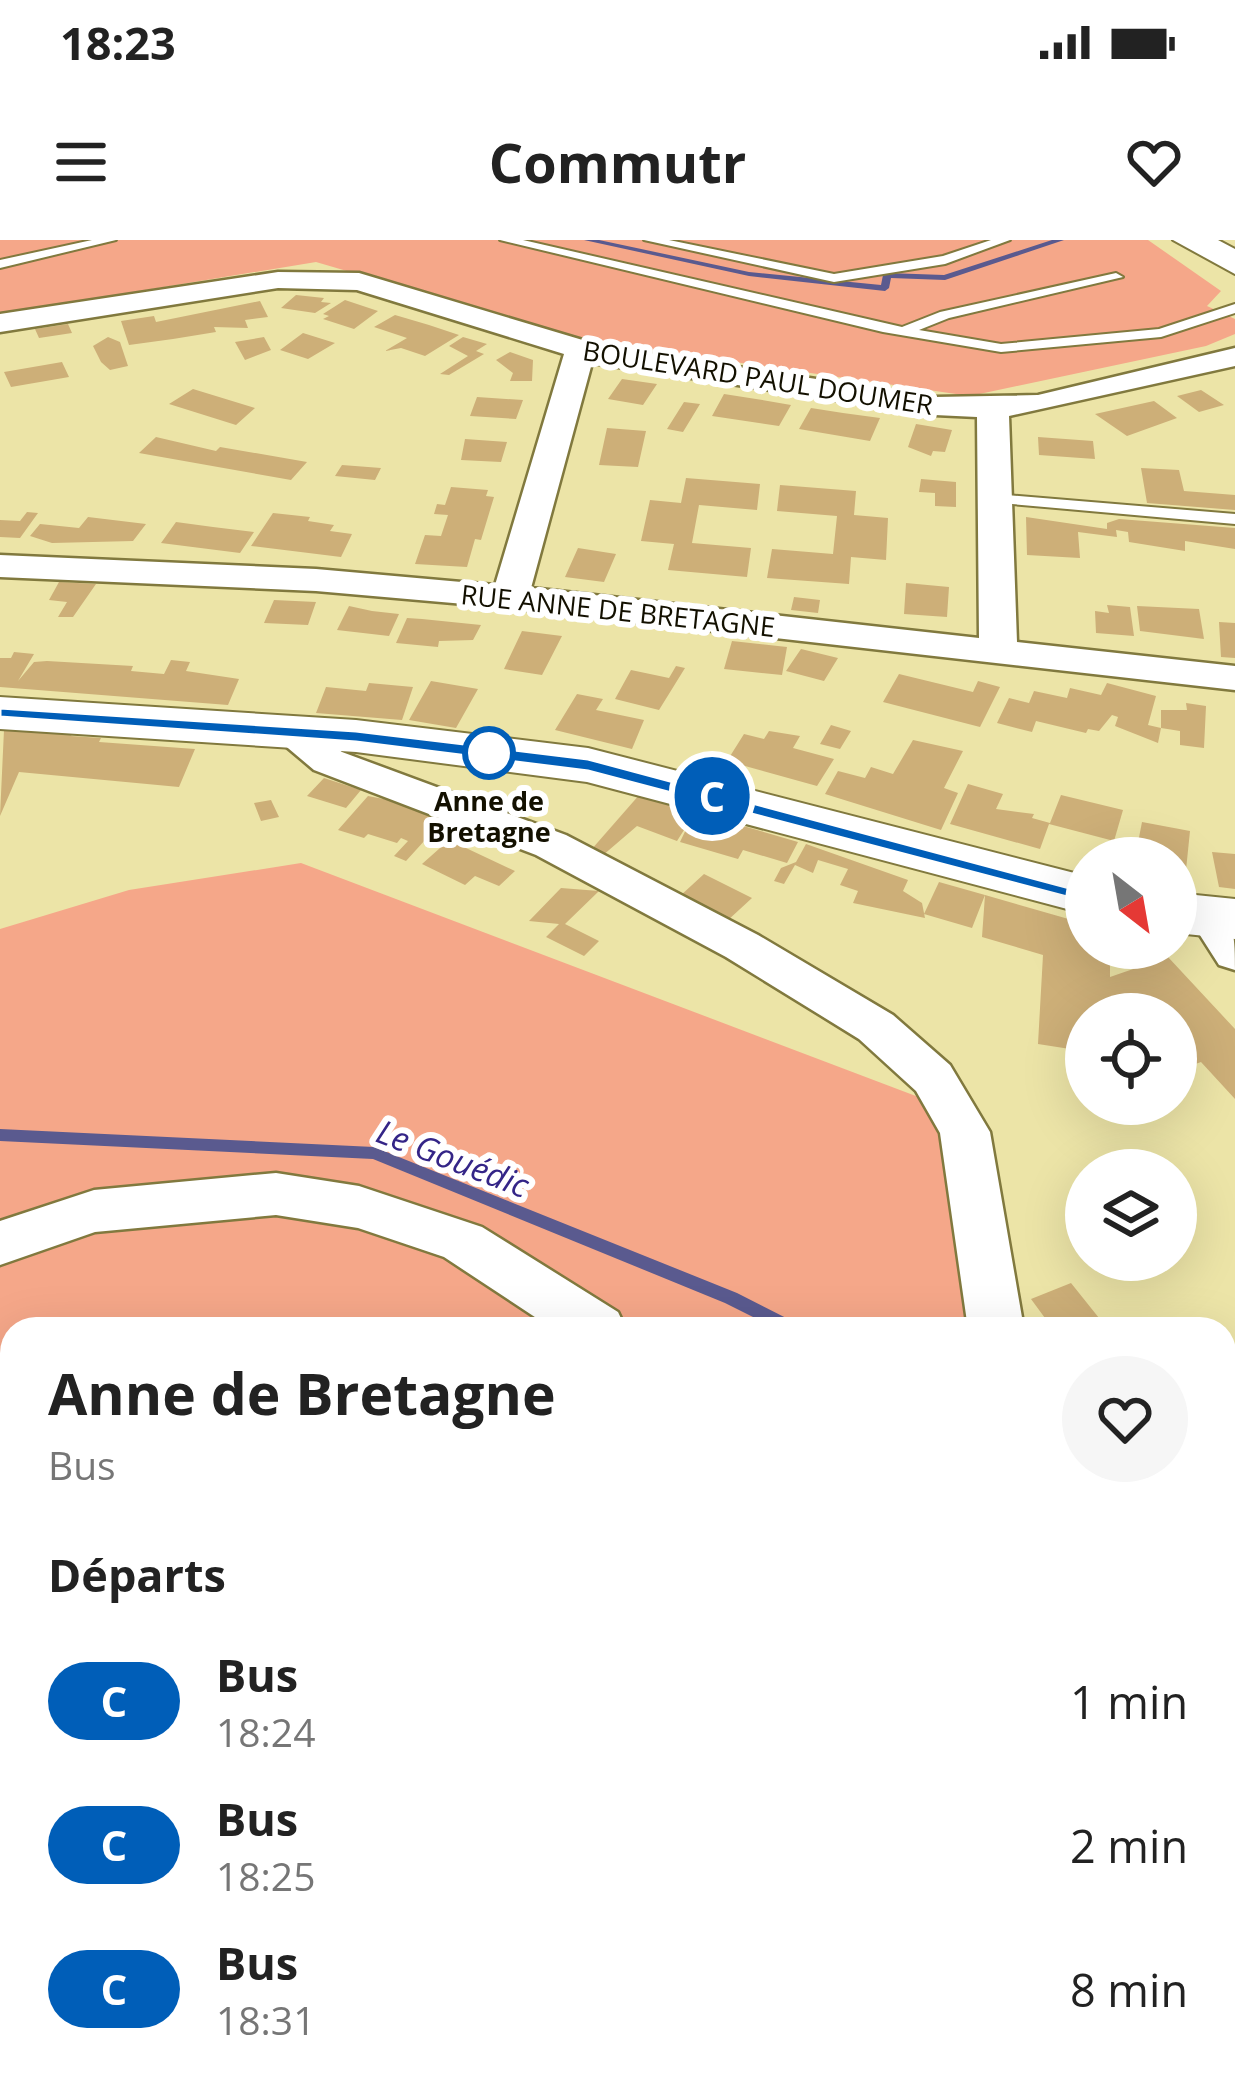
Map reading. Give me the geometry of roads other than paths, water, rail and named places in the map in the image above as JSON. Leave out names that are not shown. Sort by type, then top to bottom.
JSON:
[{"type":"main road","points":[[1190,240],[1235,263]]},
{"type":"main road","points":[[0,713],[305,732],[588,765],[1065,890]]},
{"type":"street","name":"BOULEVARD PAUL DOUMER","points":[[0,323],[312,279],[359,283],[580,351],[935,406],[993,408],[1038,404],[1235,357]]},
{"type":"street","points":[[509,597],[580,351]]},
{"type":"street","points":[[993,408],[998,652]]},
{"type":"street","name":"RUE ANNE DE BRETAGNE","points":[[0,566],[316,580],[509,597],[1235,678]]},
{"type":"street","points":[[305,732],[302,743],[328,761],[550,845],[742,946],[876,1028],[933,1078],[965,1132],[994,1317]]},
{"type":"street","points":[[0,1243],[94,1211],[276,1194],[359,1207],[463,1242],[579,1317]]},
{"type":"lane","points":[[16,240],[29,258]]},
{"type":"lane","points":[[0,264],[110,240]]},
{"type":"lane","points":[[506,240],[903,332],[1001,349],[1161,333],[1235,308]]},
{"type":"lane","points":[[650,240],[835,278],[945,260],[1004,240]]},
{"type":"lane","points":[[903,332],[945,315],[1116,278]]},
{"type":"lane","points":[[995,499],[1235,518]]},
{"type":"waterway","name":"Le Gouédic","points":[[588,240],[749,274],[885,288],[887,275],[945,278],[1060,240]]},
{"type":"waterway","name":"Le Gouédic","points":[[0,1135],[374,1153],[768,1317]]},
{"type":"place","name":"Anne de Bretagne","points":[[489,753]]}]
